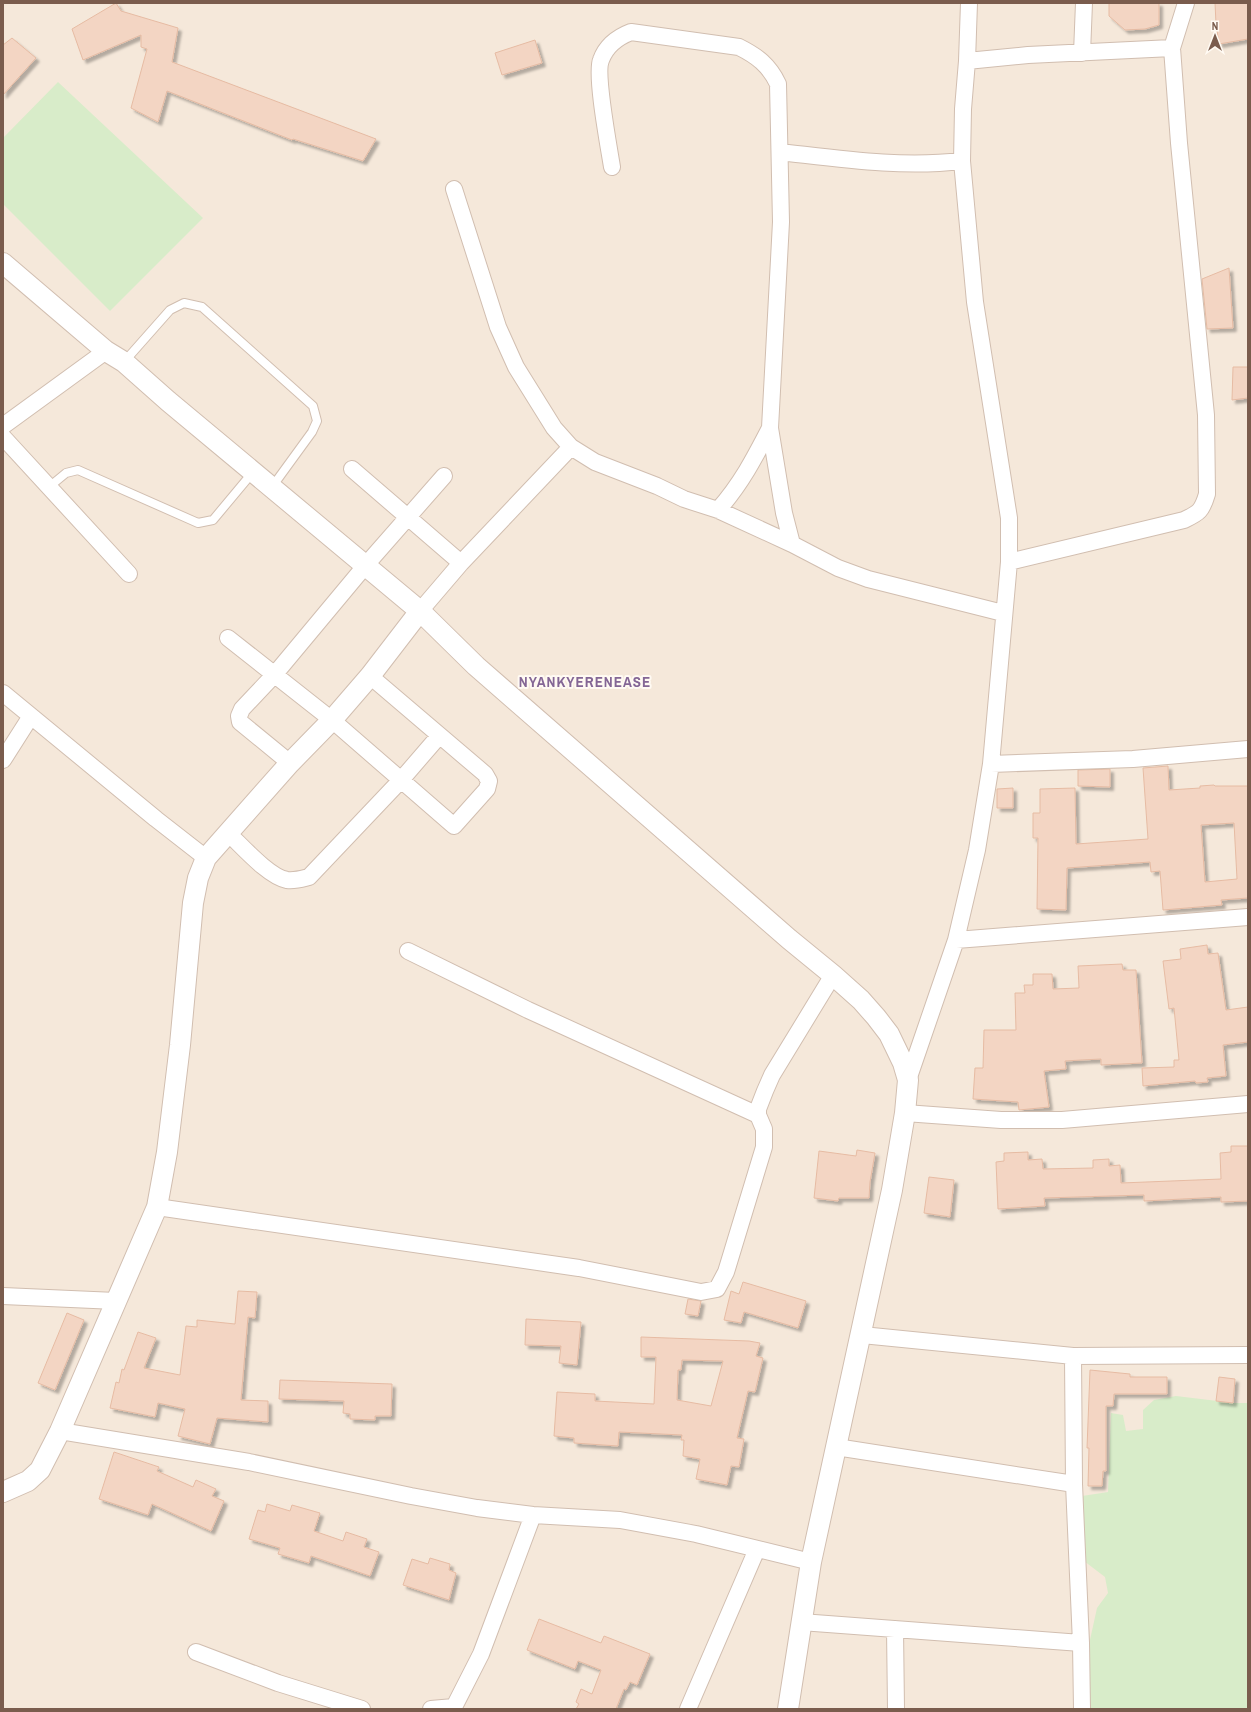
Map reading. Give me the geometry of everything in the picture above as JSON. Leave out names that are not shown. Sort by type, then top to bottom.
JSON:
[{"type":"street","points":[[788,1709],[811,1562],[862,1335],[892,1190],[906,1113],[908,1080],[956,940],[976,850],[991,764],[1003,613],[1009,562],[1009,518],[975,302],[962,161],[963,109],[967,62],[969,3]]},
{"type":"street","points":[[1082,52],[1084,3]]},
{"type":"street","points":[[1009,562],[1184,520],[1201,511],[1204,505],[1207,494],[1206,415],[1179,151],[1172,48],[1186,3]]},
{"type":"street","points":[[612,167],[600,77],[600,61],[618,37],[631,32],[739,47],[755,54],[772,72],[778,84],[781,222],[770,428],[784,513],[792,544]]},
{"type":"street","points":[[967,62],[1028,55],[1172,48]]},
{"type":"street","points":[[780,152],[888,164],[930,165],[962,161]]},
{"type":"street","points":[[454,189],[498,327],[513,360],[554,428],[571,447],[595,462],[657,486],[684,499],[718,510],[792,544],[838,568],[868,579],[1003,613]]},
{"type":"street","points":[[3,263],[106,351],[124,362],[168,401],[364,566],[420,611],[476,666],[861,1000],[889,1034],[903,1063],[908,1080]]},
{"type":"street","points":[[3,426],[106,351]]},
{"type":"street","points":[[718,510],[738,486],[770,428]]},
{"type":"street","points":[[3,437],[129,574]]},
{"type":"street","points":[[3,1492],[28,1481],[40,1470],[60,1431],[157,1206],[167,1152],[180,1045],[193,903],[198,878],[206,858],[290,763],[332,720],[370,676],[420,611],[461,563],[571,447]]},
{"type":"street","points":[[352,469],[461,563]]},
{"type":"street","points":[[290,763],[240,722],[239,716],[242,709],[275,674],[364,566],[444,476]]},
{"type":"street","points":[[228,638],[332,720],[454,826],[488,789],[489,780],[485,774],[370,676]]},
{"type":"street","points":[[3,693],[206,858]]},
{"type":"street","points":[[3,760],[30,716]]},
{"type":"street","points":[[228,833],[273,874],[285,880],[296,880],[309,877],[401,780],[439,736]]},
{"type":"street","points":[[991,764],[1126,759],[1248,749]]},
{"type":"street","points":[[956,940],[1248,917]]},
{"type":"street","points":[[408,951],[528,1010],[758,1115]]},
{"type":"street","points":[[157,1206],[578,1268],[674,1288],[706,1291],[717,1289],[726,1272],[747,1208],[764,1147],[764,1129],[758,1115],[758,1109],[772,1075],[833,975]]},
{"type":"street","points":[[906,1113],[1001,1120],[1062,1120],[1248,1104]]},
{"type":"street","points":[[3,1296],[116,1301]]},
{"type":"street","points":[[862,1335],[1073,1356],[1248,1355]]},
{"type":"street","points":[[1073,1356],[1074,1484],[1081,1643],[1082,1709]]},
{"type":"street","points":[[60,1431],[249,1462],[411,1496],[477,1508],[533,1515],[620,1520],[696,1534],[811,1562]]},
{"type":"street","points":[[836,1447],[1074,1484]]},
{"type":"street","points":[[430,1709],[453,1708],[481,1654],[533,1515]]},
{"type":"street","points":[[688,1709],[757,1549]]},
{"type":"street","points":[[801,1622],[1081,1643]]},
{"type":"street","points":[[896,1629],[896,1709]]},
{"type":"street","points":[[196,1652],[278,1683],[362,1709]]},
{"type":"lane","points":[[124,362],[170,310],[184,303],[202,307],[313,406],[317,421],[312,432],[272,488]]},
{"type":"lane","points":[[49,487],[66,473],[78,470],[198,523],[213,520],[253,472]]},
{"type":"shaded area","points":[[3,3],[1248,3],[1248,1709],[3,1709]]},
{"type":"green space","points":[[58,82],[203,218],[110,311],[3,204],[3,138]]},
{"type":"green space","points":[[1176,1396],[1234,1403],[1248,1403],[1248,1709],[1085,1709],[1084,1667],[1097,1608],[1108,1593],[1105,1577],[1084,1561],[1082,1496],[1108,1492],[1111,1413],[1123,1415],[1126,1431],[1143,1429],[1143,1410],[1154,1400]]},
{"type":"building","points":[[116,3],[121,11],[178,28],[172,62],[376,139],[363,161],[293,139],[292,140],[167,91],[158,122],[131,108],[147,49],[141,47],[141,35],[83,60],[72,29]]},
{"type":"building","points":[[1109,3],[1159,3],[1159,25],[1145,29],[1125,30],[1109,16]]},
{"type":"building","points":[[1215,3],[1248,3],[1248,39],[1219,44]]},
{"type":"building","points":[[12,38],[36,58],[3,95],[3,45]]},
{"type":"building","points":[[535,40],[542,63],[502,75],[495,53]]},
{"type":"building","points":[[1229,268],[1233,328],[1207,329],[1202,279]]},
{"type":"building","points":[[1233,367],[1248,367],[1248,398],[1232,400]]},
{"type":"building","points":[[1168,766],[1169,790],[1200,788],[1200,786],[1214,785],[1248,786],[1248,898],[1221,900],[1222,905],[1163,910],[1160,871],[1151,872],[1150,862],[1067,868],[1066,910],[1037,909],[1038,838],[1033,838],[1033,813],[1040,813],[1040,789],[1075,788],[1076,844],[1148,839],[1143,768]],"holes":[[[1234,823],[1237,879],[1205,882],[1201,825]]]},
{"type":"building","points":[[1110,769],[1110,787],[1078,786],[1078,770]]},
{"type":"building","points":[[1013,788],[1013,808],[997,808],[997,789]]},
{"type":"building","points":[[1207,945],[1208,954],[1218,953],[1226,1010],[1248,1007],[1248,1042],[1223,1045],[1226,1076],[1207,1078],[1208,1082],[1196,1083],[1195,1081],[1143,1086],[1142,1068],[1174,1067],[1174,1060],[1179,1060],[1174,1008],[1169,1009],[1163,961],[1181,959],[1180,949]]},
{"type":"building","points":[[1122,964],[1123,970],[1136,970],[1142,1063],[1101,1065],[1101,1059],[1065,1061],[1066,1069],[1044,1071],[1049,1107],[1019,1110],[1018,1102],[973,1099],[975,1068],[983,1068],[984,1030],[1016,1030],[1015,993],[1025,993],[1024,985],[1033,985],[1033,974],[1052,974],[1053,989],[1079,988],[1078,966]]},
{"type":"building","points":[[1231,1146],[1248,1146],[1248,1201],[1221,1202],[1221,1197],[1144,1201],[1144,1195],[1044,1198],[1045,1206],[998,1209],[996,1162],[1004,1161],[1004,1153],[1028,1152],[1028,1160],[1042,1159],[1043,1169],[1093,1168],[1093,1160],[1109,1159],[1109,1166],[1120,1165],[1121,1183],[1221,1179],[1220,1153],[1231,1152]]},
{"type":"building","points":[[857,1150],[875,1153],[869,1198],[839,1198],[838,1201],[814,1198],[819,1151],[856,1156]]},
{"type":"building","points":[[929,1177],[954,1180],[950,1217],[924,1213]]},
{"type":"building","points":[[743,1282],[806,1301],[798,1328],[744,1312],[741,1323],[724,1320],[731,1291],[739,1294]]},
{"type":"building","points":[[238,1291],[257,1292],[255,1318],[248,1317],[241,1400],[268,1401],[268,1422],[217,1418],[210,1444],[178,1436],[185,1409],[158,1403],[155,1417],[110,1408],[116,1382],[119,1383],[122,1369],[124,1370],[138,1332],[156,1338],[144,1368],[180,1375],[186,1326],[197,1327],[197,1320],[235,1324]]},
{"type":"building","points":[[688,1299],[701,1301],[698,1316],[685,1314]]},
{"type":"building","points":[[67,1313],[84,1320],[55,1390],[38,1383]]},
{"type":"building","points":[[526,1319],[581,1322],[577,1365],[559,1363],[561,1346],[525,1345]]},
{"type":"building","points":[[641,1337],[749,1341],[760,1343],[756,1356],[763,1358],[755,1392],[748,1391],[737,1438],[744,1439],[739,1467],[731,1466],[727,1485],[696,1479],[700,1459],[683,1456],[684,1440],[681,1440],[682,1435],[619,1432],[618,1446],[574,1443],[574,1438],[554,1436],[557,1392],[595,1394],[595,1401],[654,1404],[656,1357],[641,1357]],"holes":[[[682,1360],[723,1361],[711,1406],[677,1400],[678,1370],[681,1370]]]},
{"type":"building","points":[[1090,1370],[1130,1374],[1130,1377],[1167,1377],[1167,1394],[1114,1394],[1113,1406],[1106,1406],[1106,1471],[1103,1471],[1102,1486],[1088,1486],[1089,1448],[1087,1448]]},
{"type":"building","points":[[1219,1377],[1235,1379],[1233,1403],[1216,1401]]},
{"type":"building","points":[[280,1380],[392,1384],[391,1416],[375,1416],[375,1420],[350,1419],[350,1414],[343,1413],[344,1401],[279,1399]]},
{"type":"building","points":[[114,1452],[159,1467],[157,1471],[193,1487],[196,1480],[216,1489],[212,1496],[224,1501],[211,1531],[152,1504],[148,1515],[99,1499]]},
{"type":"building","points":[[267,1504],[290,1511],[292,1505],[320,1513],[314,1531],[343,1541],[346,1532],[367,1539],[364,1547],[379,1552],[370,1576],[311,1556],[309,1563],[278,1554],[280,1548],[249,1539],[258,1510],[265,1512]]},
{"type":"building","points":[[430,1558],[450,1564],[449,1570],[456,1573],[449,1600],[403,1585],[412,1559],[428,1564]]},
{"type":"building","points":[[539,1619],[601,1643],[604,1636],[650,1654],[637,1685],[630,1682],[626,1690],[624,1689],[616,1709],[576,1709],[579,1704],[576,1702],[581,1689],[592,1694],[601,1670],[578,1661],[575,1669],[527,1650]]},
{"type":"district","name":"NYANKYERENEASE","points":[[585,681]]}]
